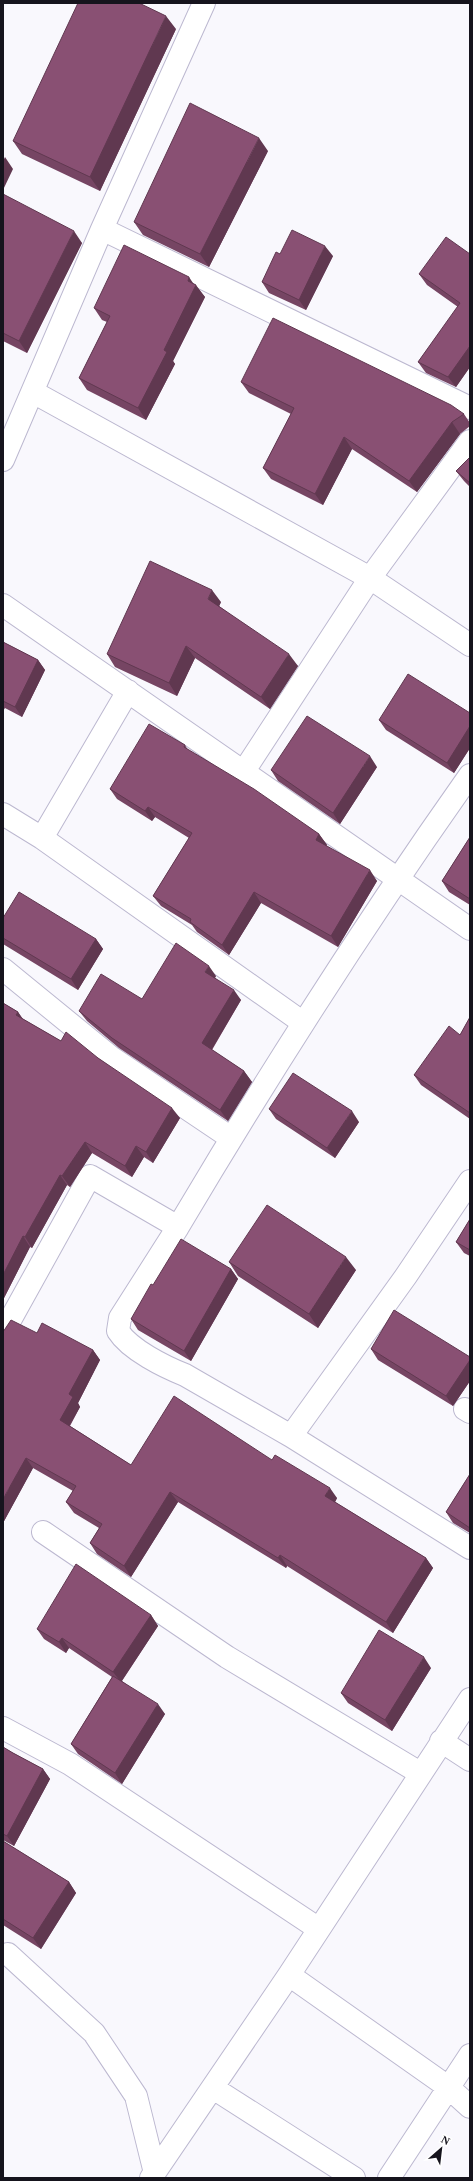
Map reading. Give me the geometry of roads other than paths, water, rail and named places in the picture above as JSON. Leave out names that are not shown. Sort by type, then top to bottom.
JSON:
[{"type":"street","points":[[3,460],[102,229],[204,3]]},
{"type":"street","points":[[102,229],[470,408]]},
{"type":"street","points":[[33,392],[370,578],[470,645]]},
{"type":"street","points":[[244,771],[370,578],[470,441]]},
{"type":"street","points":[[3,605],[128,690],[470,929]]},
{"type":"street","points":[[42,838],[128,690]]},
{"type":"street","points":[[470,775],[397,878],[302,1022],[178,1228],[120,1318],[118,1331],[123,1340],[170,1369],[185,1375],[291,1436],[470,1548]]},
{"type":"street","points":[[3,814],[42,838],[302,1022]]},
{"type":"street","points":[[3,968],[112,1058],[231,1138]]},
{"type":"street","points":[[3,1333],[90,1176],[178,1228]]},
{"type":"street","points":[[291,1436],[406,1276],[470,1181]]},
{"type":"street","points":[[43,1532],[227,1658],[420,1773]]},
{"type":"street","points":[[153,2175],[289,1975],[470,1698]]},
{"type":"street","points":[[3,1728],[70,1764],[319,1929]]},
{"type":"street","points":[[441,1741],[470,1760]]},
{"type":"street","points":[[8,1954],[94,2033],[136,2096],[153,2175]]},
{"type":"street","points":[[289,1975],[448,2088],[470,2107]]},
{"type":"street","points":[[389,2178],[470,2055]]},
{"type":"street","points":[[213,2088],[354,2178]]}]
